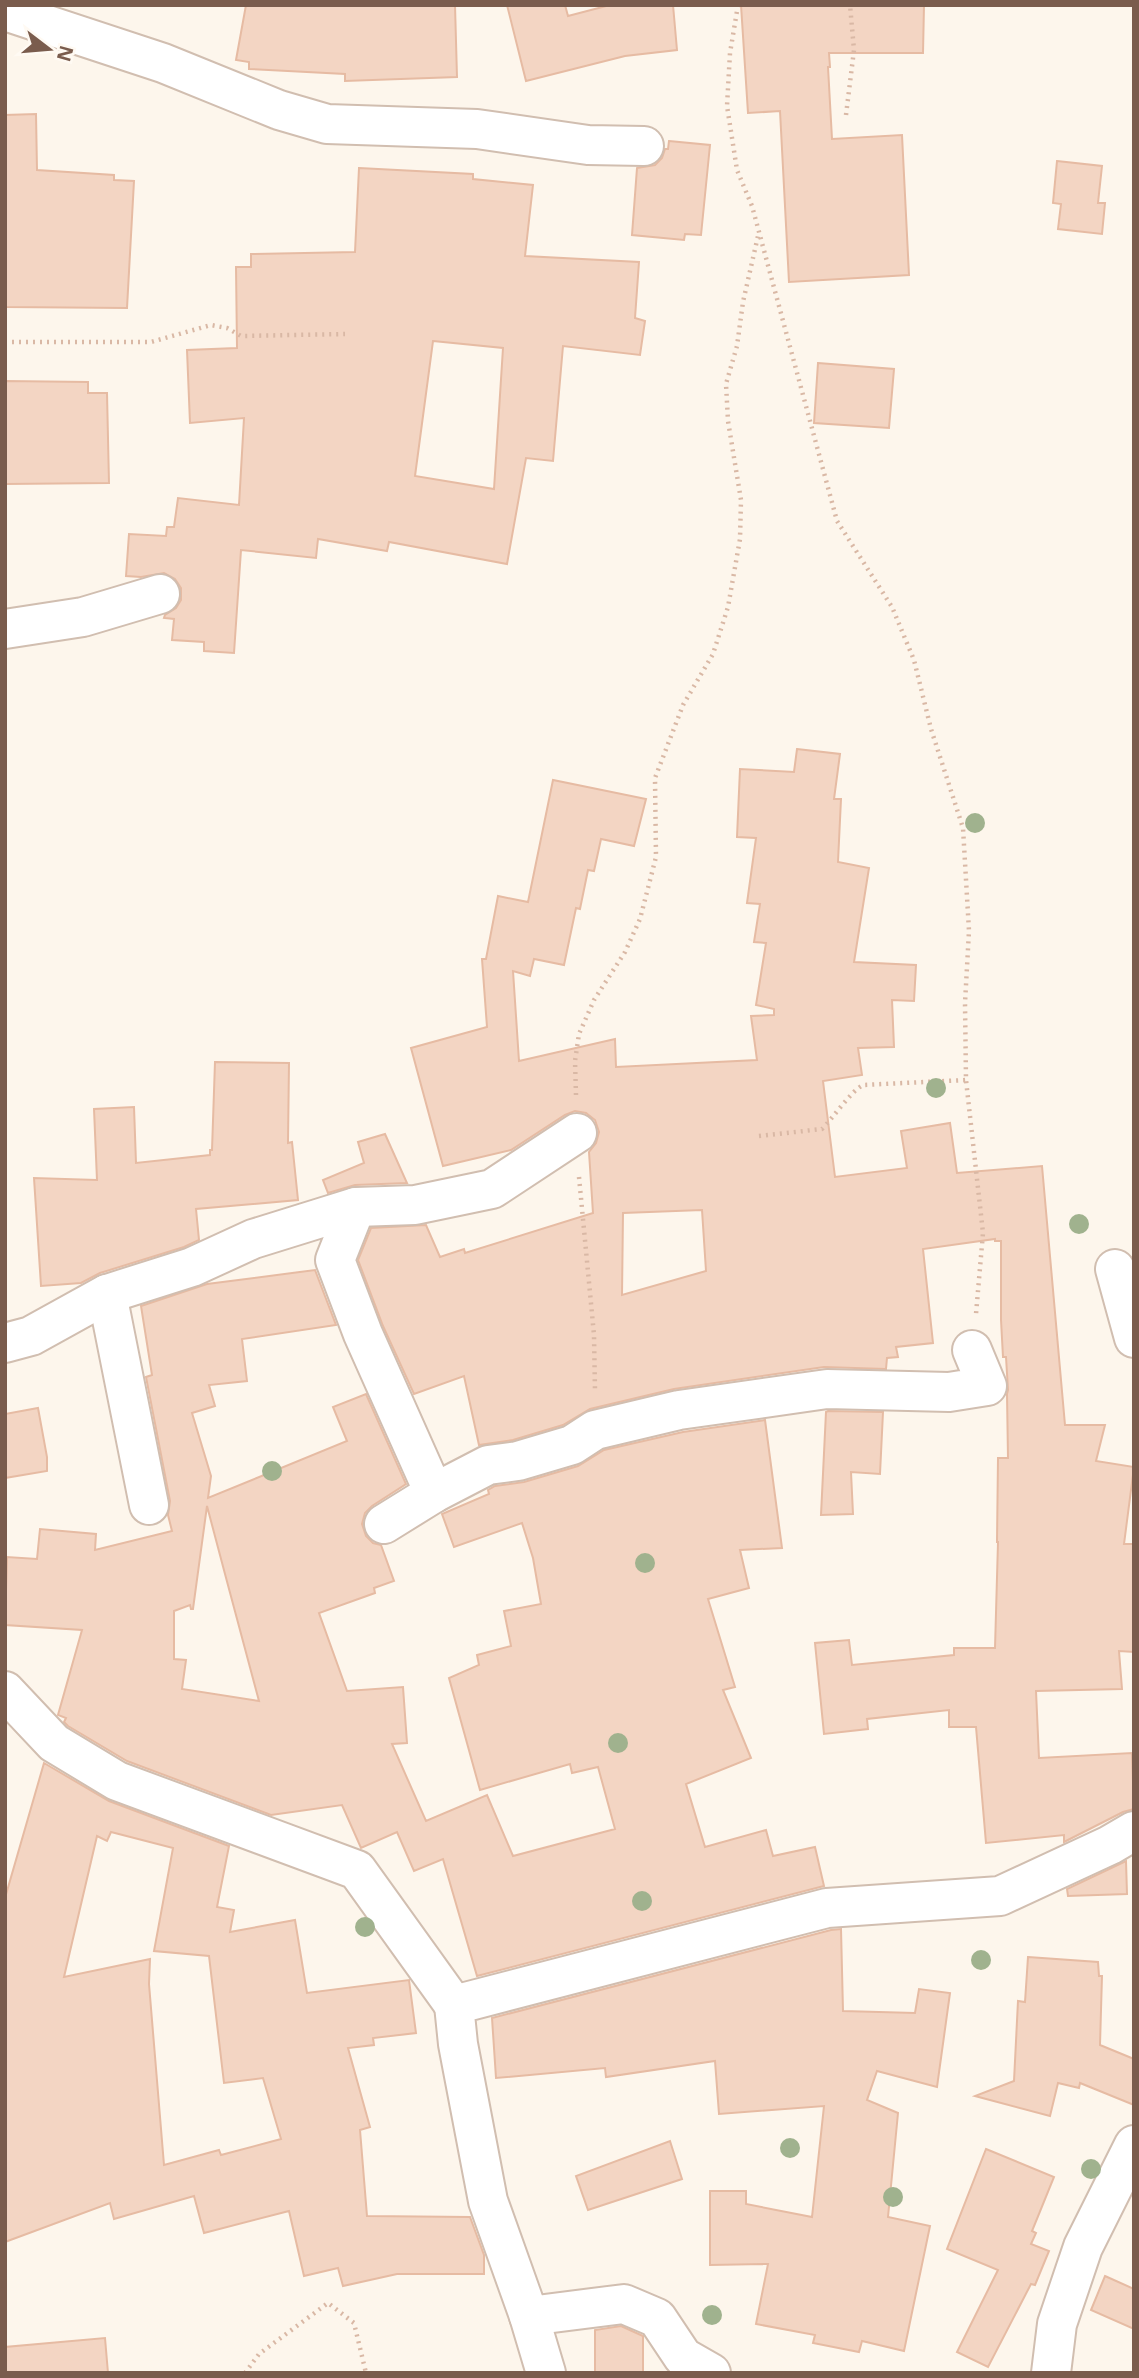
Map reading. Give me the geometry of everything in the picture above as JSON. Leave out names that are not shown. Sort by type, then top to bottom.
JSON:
[{"type":"street","points":[[5,11],[163,63],[279,110],[327,124],[477,129],[588,145],[644,146]]},
{"type":"street","points":[[5,629],[83,617],[160,594]]},
{"type":"street","points":[[5,1343],[31,1336],[107,1294],[192,1267],[253,1238],[356,1208],[415,1205],[492,1189],[577,1133]]},
{"type":"street","points":[[356,1208],[335,1260],[363,1334],[434,1493]]},
{"type":"street","points":[[1115,1269],[1134,1338]]},
{"type":"street","points":[[107,1294],[149,1505]]},
{"type":"street","points":[[384,1524],[434,1493],[488,1465],[518,1461],[572,1446],[595,1430],[679,1410],[827,1389],[949,1392],[987,1386],[972,1350]]},
{"type":"street","points":[[5,1691],[54,1742],[117,1781],[358,1870],[454,2005],[458,2043],[488,2200],[546,2373]]},
{"type":"street","points":[[454,2005],[827,1908],[1000,1896],[1134,1831]]},
{"type":"street","points":[[1051,2373],[1057,2324],[1083,2248],[1134,2146]]},
{"type":"street","points":[[529,2316],[624,2304],[657,2318],[683,2357],[711,2373]]},
{"type":"path","points":[[738,5],[730,53],[727,106],[737,170],[752,206],[836,521],[891,607],[914,660],[931,729],[963,828],[969,931],[965,1003],[966,1080],[983,1233],[972,1350]]},
{"type":"path","points":[[846,116],[854,50],[850,5]]},
{"type":"path","points":[[595,1430],[594,1335],[577,1133],[575,1061],[579,1034],[594,1000],[625,952],[640,919],[656,857],[655,778],[683,705],[713,654],[728,607],[740,539],[741,500],[727,421],[726,384],[737,346],[743,302],[759,236]]},
{"type":"path","points":[[5,342],[151,342],[211,326],[227,328],[247,337],[345,334]]},
{"type":"path","points":[[758,1136],[822,1129],[855,1088],[870,1083],[966,1080]]},
{"type":"path","points":[[245,2373],[259,2354],[328,2303],[354,2322],[366,2373]]},
{"type":"building","points":[[246,5],[455,5],[457,77],[345,81],[345,74],[249,69],[249,62],[236,60]]},
{"type":"building","points":[[507,5],[565,5],[568,16],[610,5],[673,5],[677,50],[625,56],[526,81]]},
{"type":"building","points":[[741,5],[924,5],[923,53],[829,53],[828,67],[832,139],[902,135],[909,275],[789,282],[780,111],[748,113]]},
{"type":"building","points":[[36,114],[37,170],[114,175],[114,180],[134,181],[127,308],[5,307],[5,115]]},
{"type":"building","points":[[669,141],[710,145],[701,235],[685,234],[684,240],[632,235],[637,168],[655,165],[662,158],[665,149],[668,149]]},
{"type":"building","points":[[1057,161],[1102,166],[1098,203],[1105,203],[1102,234],[1058,229],[1061,204],[1053,203]]},
{"type":"building","points":[[359,168],[473,174],[473,179],[533,185],[525,256],[639,262],[635,318],[645,321],[640,355],[563,346],[553,461],[526,458],[507,564],[389,542],[387,551],[318,539],[316,558],[241,550],[234,653],[204,651],[204,642],[172,640],[174,619],[164,618],[181,600],[181,588],[175,579],[164,573],[141,577],[126,576],[129,534],[166,536],[167,527],[174,527],[178,498],[239,505],[244,418],[190,423],[187,350],[237,348],[236,267],[251,267],[251,254],[355,252]],"holes":[[[433,341],[503,348],[494,489],[415,476]]]},
{"type":"building","points":[[818,363],[894,369],[889,428],[814,423]]},
{"type":"building","points":[[5,381],[88,382],[88,393],[107,393],[109,483],[5,484]]},
{"type":"building","points":[[797,749],[840,754],[834,799],[841,799],[838,862],[869,868],[854,962],[916,965],[914,1001],[892,1000],[894,1047],[858,1048],[862,1075],[823,1081],[835,1177],[907,1168],[901,1131],[950,1123],[957,1173],[1042,1166],[1065,1425],[1105,1425],[1096,1461],[1134,1467],[1124,1544],[1134,1544],[1134,1652],[1119,1651],[1122,1689],[1036,1691],[1039,1758],[1132,1753],[1134,1809],[1064,1842],[1064,1835],[986,1843],[976,1727],[949,1727],[949,1710],[867,1719],[868,1729],[824,1734],[815,1643],[849,1640],[852,1665],[954,1655],[954,1648],[995,1648],[998,1458],[1008,1458],[1008,1390],[1001,1320],[1001,1241],[995,1239],[923,1249],[933,1343],[896,1347],[898,1357],[887,1358],[886,1369],[824,1367],[674,1389],[590,1409],[563,1425],[513,1440],[479,1445],[464,1376],[414,1394],[383,1326],[358,1260],[371,1228],[426,1225],[440,1257],[464,1249],[465,1253],[593,1213],[589,1152],[596,1143],[599,1132],[595,1120],[586,1113],[575,1111],[511,1150],[443,1166],[411,1048],[487,1027],[482,959],[486,959],[498,896],[528,902],[553,780],[646,799],[634,846],[601,839],[594,871],[588,870],[580,909],[576,908],[564,965],[534,959],[530,976],[513,971],[519,1061],[615,1039],[616,1067],[757,1060],[751,1016],[774,1015],[774,1009],[756,1005],[766,943],[754,942],[760,904],[747,903],[756,838],[737,837],[740,769],[794,772]],"holes":[[[702,1210],[706,1271],[622,1295],[623,1213]]]},
{"type":"building","points":[[215,1062],[289,1063],[288,1143],[292,1142],[298,1200],[196,1209],[199,1240],[100,1273],[81,1283],[41,1286],[34,1178],[97,1180],[94,1109],[134,1107],[136,1163],[210,1155]]},
{"type":"building","points":[[385,1134],[407,1183],[355,1185],[328,1193],[323,1180],[364,1163],[358,1142]]},
{"type":"building","points":[[315,1270],[336,1325],[242,1339],[247,1381],[209,1385],[215,1406],[192,1413],[211,1476],[208,1498],[347,1441],[333,1407],[366,1394],[406,1484],[372,1506],[365,1513],[362,1524],[366,1536],[373,1543],[381,1545],[394,1581],[374,1588],[375,1593],[319,1613],[347,1691],[403,1687],[407,1743],[392,1744],[426,1821],[487,1795],[513,1856],[615,1829],[598,1767],[572,1773],[570,1764],[480,1790],[449,1678],[479,1665],[477,1655],[511,1646],[504,1611],[541,1604],[533,1558],[522,1523],[454,1547],[442,1514],[489,1494],[488,1490],[495,1486],[524,1482],[578,1466],[604,1450],[683,1432],[765,1420],[782,1548],[740,1550],[749,1588],[708,1599],[735,1687],[723,1690],[751,1758],[686,1784],[705,1847],[766,1830],[773,1856],[815,1847],[824,1886],[477,1976],[443,1859],[414,1871],[397,1832],[361,1848],[342,1805],[271,1815],[127,1761],[68,1726],[64,1722],[66,1718],[58,1715],[82,1630],[5,1625],[7,1557],[37,1559],[40,1529],[96,1534],[95,1550],[172,1531],[168,1515],[170,1501],[146,1377],[152,1375],[141,1306],[207,1284]],"holes":[[[207,1506],[259,1701],[182,1689],[186,1660],[174,1659],[174,1611],[190,1605],[193,1609]]]},
{"type":"building","points":[[38,1408],[47,1471],[5,1478],[5,1414]]},
{"type":"building","points":[[828,1411],[883,1412],[880,1474],[851,1472],[853,1514],[821,1515]]},
{"type":"building","points":[[44,1763],[109,1801],[229,1846],[217,1907],[234,1910],[230,1932],[295,1920],[307,1993],[409,1980],[416,2033],[373,2038],[374,2045],[348,2048],[370,2127],[360,2130],[367,2216],[470,2217],[484,2255],[484,2274],[397,2274],[343,2286],[338,2268],[304,2276],[289,2211],[204,2233],[194,2196],[114,2219],[110,2203],[5,2242],[5,1898]],"holes":[[[111,1832],[173,1848],[154,1951],[209,1956],[224,2083],[263,2078],[281,2139],[221,2155],[219,2150],[164,2165],[149,1984],[150,1959],[64,1977],[97,1836],[107,1841]]]},
{"type":"building","points":[[1126,1861],[1127,1894],[1068,1896],[1067,1889]]},
{"type":"building","points":[[841,1929],[843,2011],[915,2013],[919,1989],[950,1993],[937,2087],[877,2071],[867,2100],[898,2113],[888,2217],[930,2226],[904,2351],[862,2341],[859,2352],[813,2343],[815,2335],[756,2324],[768,2264],[710,2265],[710,2191],[746,2191],[746,2204],[812,2217],[824,2106],[719,2114],[715,2061],[606,2077],[605,2068],[496,2078],[492,2018]]},
{"type":"building","points":[[1028,1957],[1098,1962],[1099,1976],[1102,1976],[1100,2045],[1134,2059],[1134,2105],[1080,2083],[1079,2088],[1058,2083],[1050,2116],[975,2096],[1014,2081],[1018,2001],[1025,2002]]},
{"type":"building","points":[[670,2141],[682,2179],[588,2210],[576,2176]]},
{"type":"building","points":[[986,2149],[1054,2177],[1032,2231],[1036,2233],[1031,2244],[1049,2251],[1035,2285],[1031,2284],[988,2367],[957,2352],[998,2270],[947,2249]]},
{"type":"building","points":[[1105,2276],[1134,2289],[1134,2329],[1091,2310]]},
{"type":"building","points":[[621,2326],[643,2336],[643,2373],[595,2373],[595,2330]]},
{"type":"building","points":[[105,2338],[108,2373],[5,2373],[5,2347]]}]
